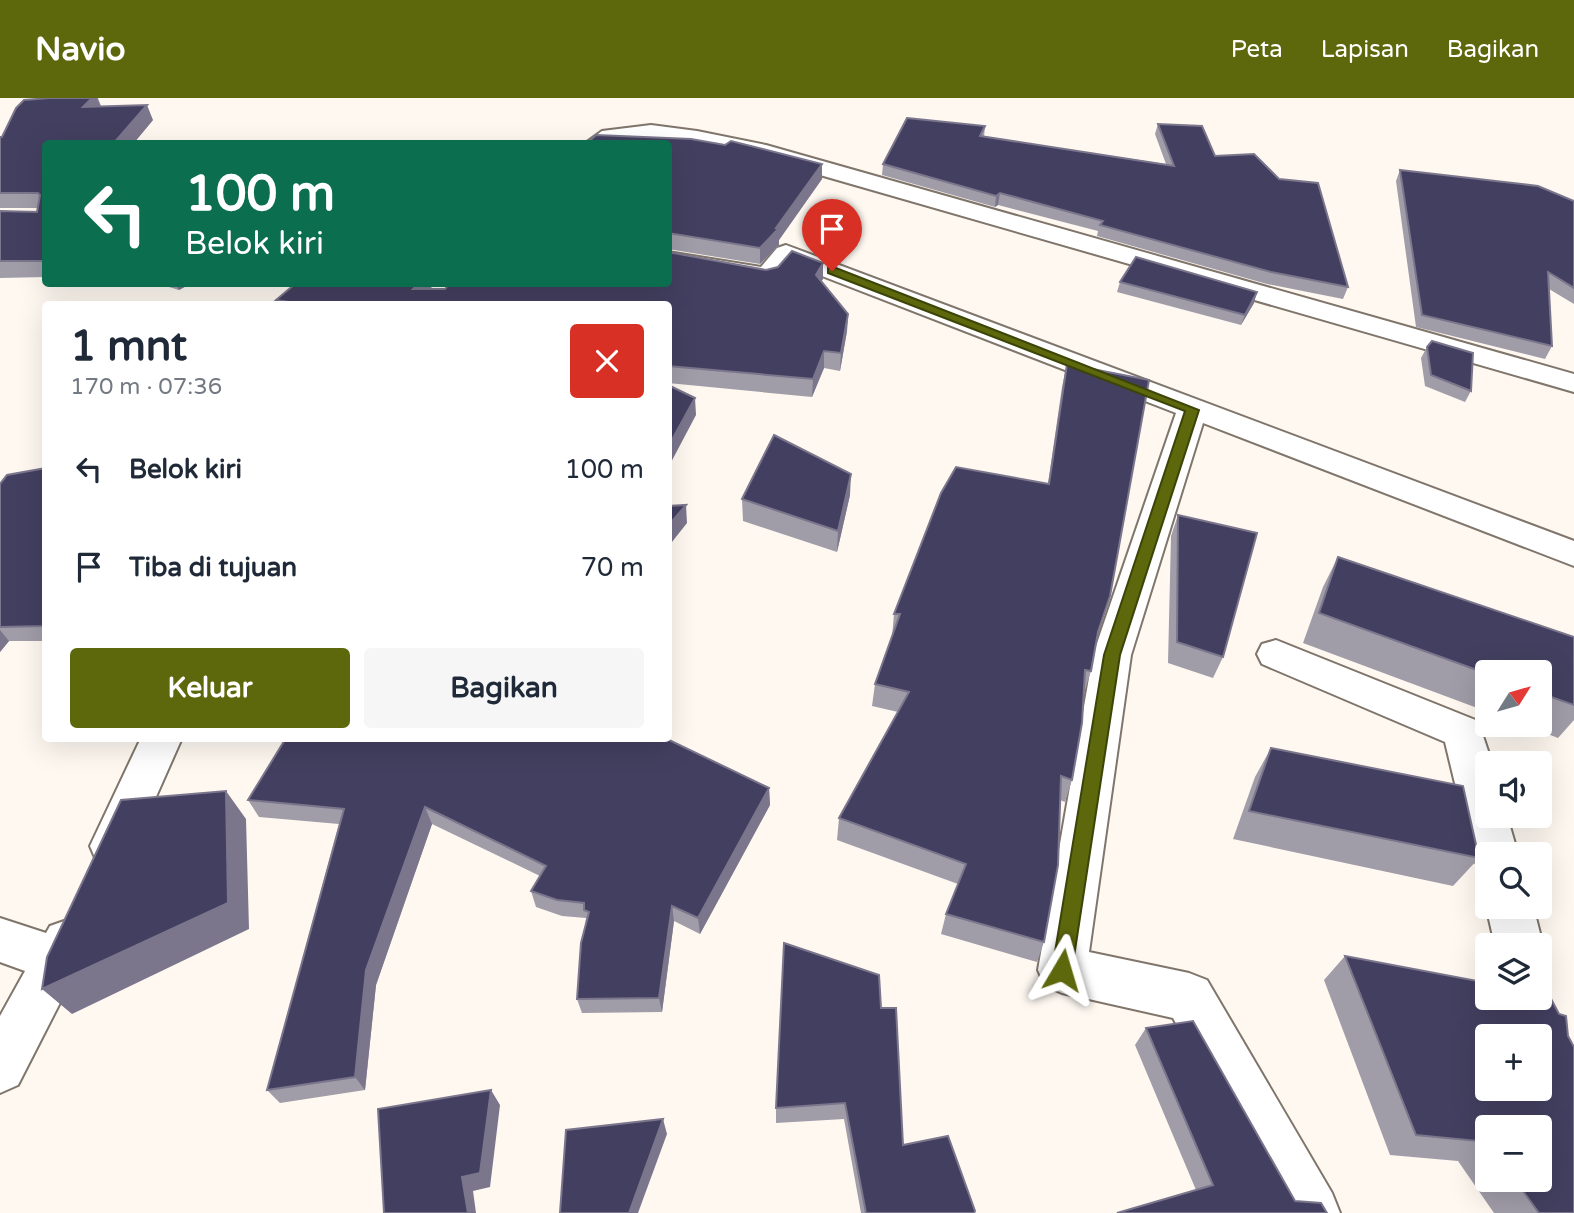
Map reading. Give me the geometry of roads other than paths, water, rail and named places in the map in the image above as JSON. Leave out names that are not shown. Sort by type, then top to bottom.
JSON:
[{"type":"street","points":[[603,140],[620,133],[674,134],[758,150],[1574,383]]},
{"type":"street","points":[[672,261],[767,276],[786,253],[1574,554]]},
{"type":"street","points":[[1192,410],[1112,655],[1062,970],[1189,997],[1312,1213]]},
{"type":"street","points":[[1276,654],[1463,732],[1492,842]]},
{"type":"street","points":[[0,1067],[58,960],[160,742]]},
{"type":"street","points":[[0,940],[58,960]]}]
